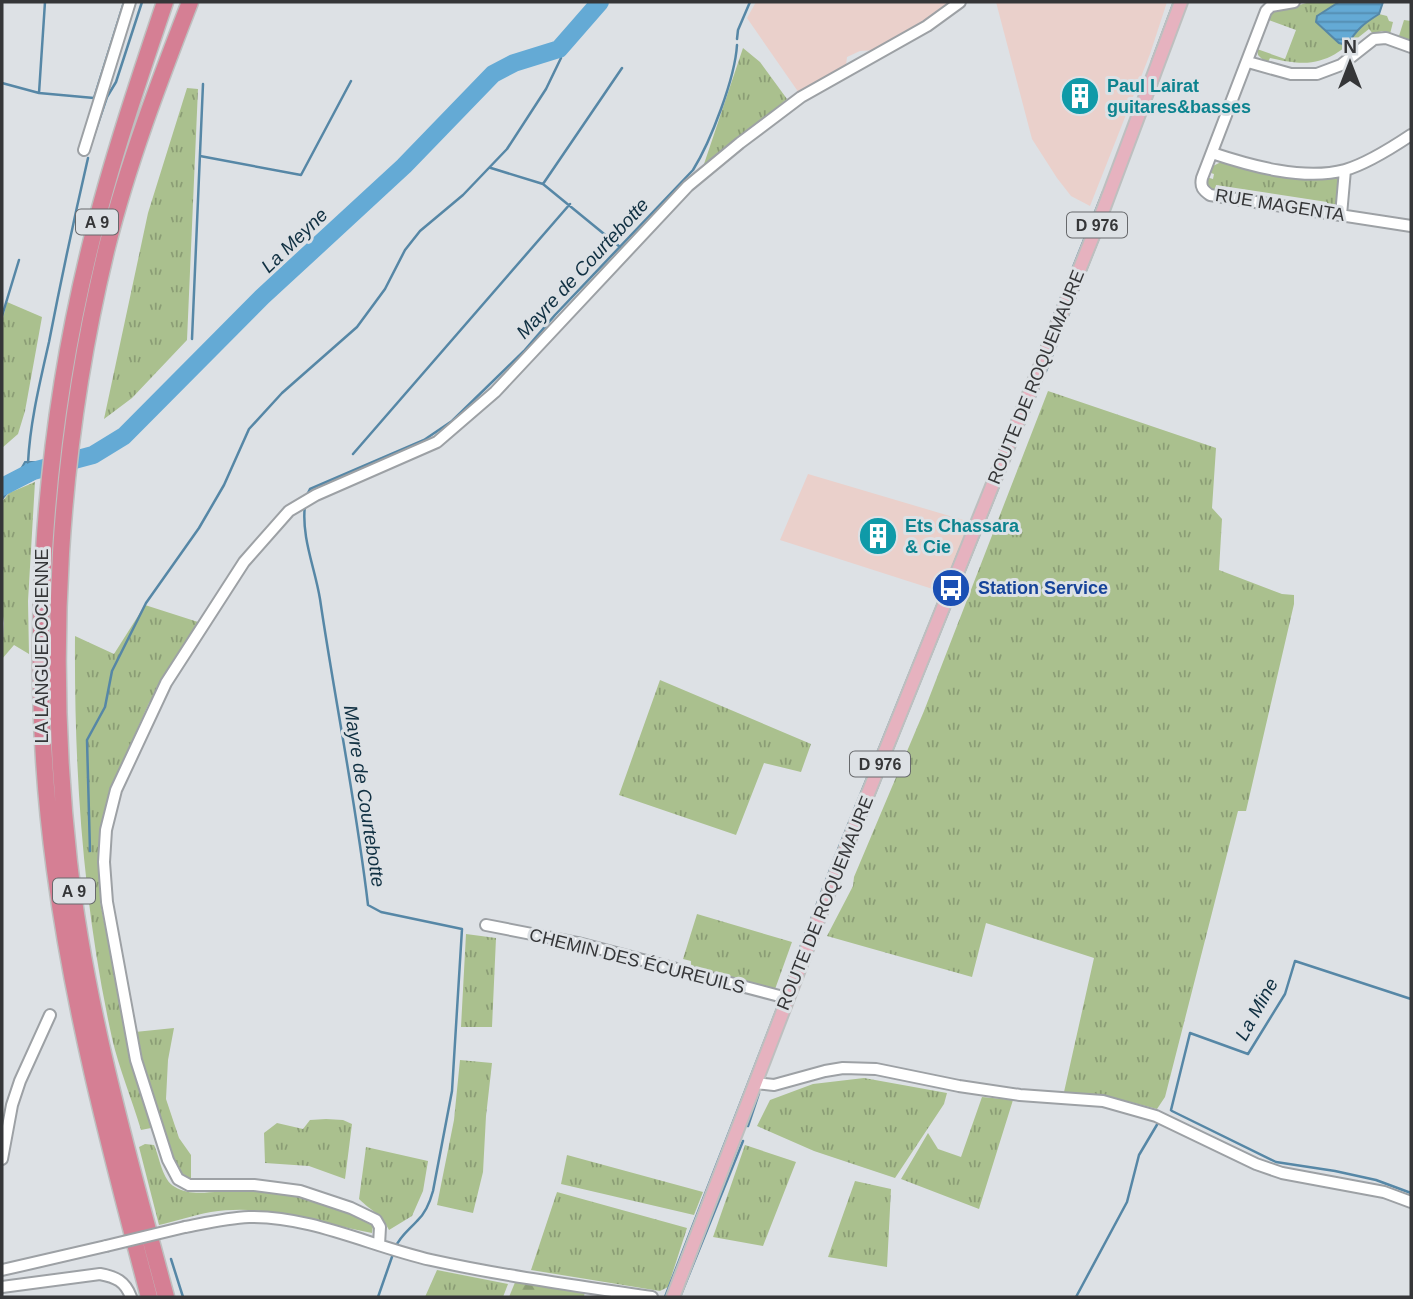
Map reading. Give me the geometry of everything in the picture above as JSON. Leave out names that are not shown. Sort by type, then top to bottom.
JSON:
[{"type":"highway","name":"LA LANGUEDOCIENNE","points":[[149,1297],[88,1060],[54,868],[47,805],[42,676],[44,568],[50,481],[65,372],[91,243],[164,2]]},
{"type":"highway","name":"LA LANGUEDOCIENNE","points":[[166,1297],[94,1014],[69,864],[59,727],[58,594],[72,440],[93,309],[131,163],[190,2]]},
{"type":"main road","name":"ROUTE DE ROQUEMAURE","points":[[673,1297],[788,998],[1099,221],[1181,2]]},
{"type":"street","points":[[84,150],[130,2]]},
{"type":"street","points":[[384,1247],[376,1220],[351,1208],[300,1191],[242,1185],[189,1185],[178,1179],[168,1160],[136,1060],[107,902],[104,862],[106,830],[117,790],[160,694],[244,562],[289,511],[316,495],[437,442],[495,392],[688,186],[729,151],[801,97],[927,26],[960,2]]},
{"type":"street","name":"RUE MAGENTA","points":[[1294,2],[1271,6],[1266,11],[1200,184],[1210,195],[1411,226]]},
{"type":"street","points":[[1248,62],[1290,74],[1317,74],[1341,65],[1374,39],[1386,38],[1411,47]]},
{"type":"street","points":[[1212,153],[1280,172],[1345,170],[1394,147],[1411,135]]},
{"type":"street","points":[[1341,215],[1345,170]]},
{"type":"street","name":"CHEMIN DES ÉCUREUILS","points":[[486,925],[578,943],[788,998]]},
{"type":"street","points":[[2,1159],[12,1105],[50,1015]]},
{"type":"street","points":[[755,1083],[774,1086],[825,1071],[843,1068],[876,1069],[1020,1095],[1103,1101],[1156,1116],[1256,1164],[1282,1173],[1384,1192],[1411,1202]]},
{"type":"street","points":[[2,1270],[231,1218],[273,1218],[328,1229],[400,1252],[512,1277],[652,1297]]},
{"type":"street","points":[[2,1287],[100,1274],[125,1283],[131,1297]]},
{"type":"shaded area","points":[[756,2],[954,2],[927,22],[876,50],[860,51],[847,57],[846,65],[799,93],[747,18]]},
{"type":"shaded area","points":[[996,2],[1167,2],[1150,54],[1090,206],[1071,196],[1032,139]]},
{"type":"shaded area","points":[[808,474],[970,522],[942,592],[780,540]]},
{"type":"green space","points":[[1310,2],[1382,2],[1379,14],[1387,16],[1389,21],[1393,22],[1390,34],[1382,31],[1373,34],[1369,29],[1345,48],[1324,59],[1301,63],[1270,58],[1267,64],[1258,55],[1257,49],[1285,59],[1296,30],[1266,19],[1270,13]]},
{"type":"green space","points":[[1404,20],[1411,21],[1411,42],[1399,36]]},
{"type":"green space","points":[[743,48],[760,62],[787,99],[702,170]]},
{"type":"green space","points":[[187,88],[198,89],[187,340],[132,398],[104,419],[148,213]]},
{"type":"green space","points":[[1221,162],[1332,175],[1340,180],[1337,208],[1326,209],[1327,202],[1216,185],[1215,192],[1211,191],[1205,183],[1206,177],[1213,179],[1214,174],[1208,172]]},
{"type":"green space","points":[[7,302],[42,317],[25,411],[18,434],[2,448],[2,322]]},
{"type":"green space","points":[[1048,391],[1216,448],[1212,508],[1222,519],[1219,570],[1282,594],[1294,595],[1246,811],[1238,811],[1165,1097],[1157,1109],[1111,1097],[1064,1092],[1094,958],[986,923],[972,977],[827,936],[853,886],[854,877],[924,711]]},
{"type":"green space","points":[[35,482],[28,601],[29,654],[14,645],[2,659],[2,502],[9,493]]},
{"type":"green space","points":[[145,605],[198,622],[149,703],[109,792],[99,838],[100,901],[126,1035],[151,1128],[141,1130],[112,1038],[87,889],[76,738],[75,636],[114,654]]},
{"type":"green space","points":[[660,680],[811,744],[801,772],[764,763],[736,835],[619,795]]},
{"type":"green space","points":[[697,914],[792,942],[774,992],[691,967],[691,961],[683,959]]},
{"type":"green space","points":[[466,934],[496,938],[492,1027],[461,1027]]},
{"type":"green space","points":[[174,1028],[168,1060],[166,1099],[179,1138],[191,1155],[191,1180],[178,1170],[172,1159],[143,1070],[135,1032]]},
{"type":"green space","points":[[460,1060],[492,1063],[483,1172],[473,1213],[437,1205],[454,1120]]},
{"type":"green space","points":[[864,1078],[947,1093],[944,1104],[895,1178],[814,1151],[757,1126],[770,1100],[813,1084]]},
{"type":"green space","points":[[982,1097],[1013,1100],[979,1209],[901,1179],[928,1133],[938,1149],[961,1157]]},
{"type":"green space","points":[[310,1120],[343,1120],[352,1124],[345,1179],[309,1166],[265,1163],[264,1133],[277,1123],[303,1129]]},
{"type":"green space","points":[[145,1144],[154,1145],[167,1179],[182,1190],[197,1193],[256,1190],[309,1198],[358,1216],[373,1225],[372,1233],[292,1215],[252,1210],[211,1212],[159,1225],[139,1147]]},
{"type":"green space","points":[[745,1145],[796,1162],[763,1246],[713,1237]]},
{"type":"green space","points":[[366,1147],[428,1161],[423,1191],[412,1216],[389,1230],[379,1216],[359,1199]]},
{"type":"green space","points":[[567,1155],[703,1192],[694,1215],[561,1184]]},
{"type":"green space","points":[[855,1181],[891,1189],[887,1267],[828,1257]]},
{"type":"green space","points":[[557,1192],[687,1228],[668,1287],[660,1291],[531,1270]]},
{"type":"green space","points":[[437,1270],[508,1284],[503,1297],[425,1297]]},
{"type":"green space","points":[[516,1280],[585,1291],[584,1297],[509,1297]]},
{"type":"water","points":[[1339,2],[1383,2],[1379,14],[1361,27],[1347,45],[1339,43],[1316,22],[1317,16]]},
{"type":"water","points":[[25,462],[40,462],[38,477],[8,492],[2,499],[2,479],[21,469]]},
{"type":"waterway","points":[[39,93],[45,2]]},
{"type":"waterway","points":[[2,83],[39,93],[94,98],[124,2]]},
{"type":"waterway","points":[[90,147],[107,97],[116,82],[142,2]]},
{"type":"waterway","name":"La Meyne","points":[[2,487],[33,471],[93,455],[124,436],[262,297],[404,166],[493,74],[514,63],[559,49],[600,2]]},
{"type":"waterway","name":"Mayre de Courtebotte","points":[[737,39],[750,2]]},
{"type":"waterway","points":[[1152,61],[1174,2]]},
{"type":"waterway","name":"Mayre de Courtebotte","points":[[307,495],[310,489],[424,440],[452,421],[524,351],[693,170],[721,109],[732,74],[737,45]]},
{"type":"waterway","points":[[90,851],[87,740],[105,707],[112,671],[146,603],[199,528],[224,485],[249,429],[282,393],[357,327],[385,289],[405,250],[420,231],[463,195],[507,149],[546,89],[561,58],[559,49]]},
{"type":"waterway","points":[[543,184],[622,68]]},
{"type":"waterway","points":[[200,156],[301,175],[351,81]]},
{"type":"waterway","points":[[192,339],[203,84]]},
{"type":"waterway","points":[[1046,371],[1148,107]]},
{"type":"waterway","points":[[28,463],[36,402],[88,158]]},
{"type":"waterway","points":[[491,168],[543,184],[620,247]]},
{"type":"waterway","points":[[1007,433],[1103,192]]},
{"type":"waterway","points":[[353,454],[570,204]]},
{"type":"waterway","points":[[2,316],[19,260]]},
{"type":"waterway","points":[[861,828],[1041,382]]},
{"type":"waterway","name":"Mayre de Courtebotte","points":[[305,505],[305,529],[320,599],[368,905],[381,912],[462,929],[452,1091],[433,1191],[423,1214],[395,1248]]},
{"type":"waterway","points":[[782,995],[960,549]]},
{"type":"waterway","name":"La Mine","points":[[1171,1110],[1190,1033],[1248,1054],[1285,994],[1295,961],[1411,999]]},
{"type":"waterway","points":[[665,1297],[780,1001]]},
{"type":"waterway","points":[[748,1126],[759,1093]]},
{"type":"waterway","points":[[1172,1111],[1276,1162],[1376,1180],[1411,1193]]},
{"type":"waterway","points":[[1076,1297],[1127,1202],[1139,1155],[1158,1123]]},
{"type":"waterway","points":[[680,1297],[743,1141]]},
{"type":"waterway","name":"Mayre de Courtebotte","points":[[378,1297],[393,1254]]},
{"type":"waterway","points":[[171,1259],[183,1297]]},
{"type":"place","name":"Paul Lairat guitares&basses","points":[[1080,96]]},
{"type":"place","name":"Ets Chassara & Cie","points":[[878,536]]},
{"type":"place","name":"Station Service","points":[[951,588]]}]
